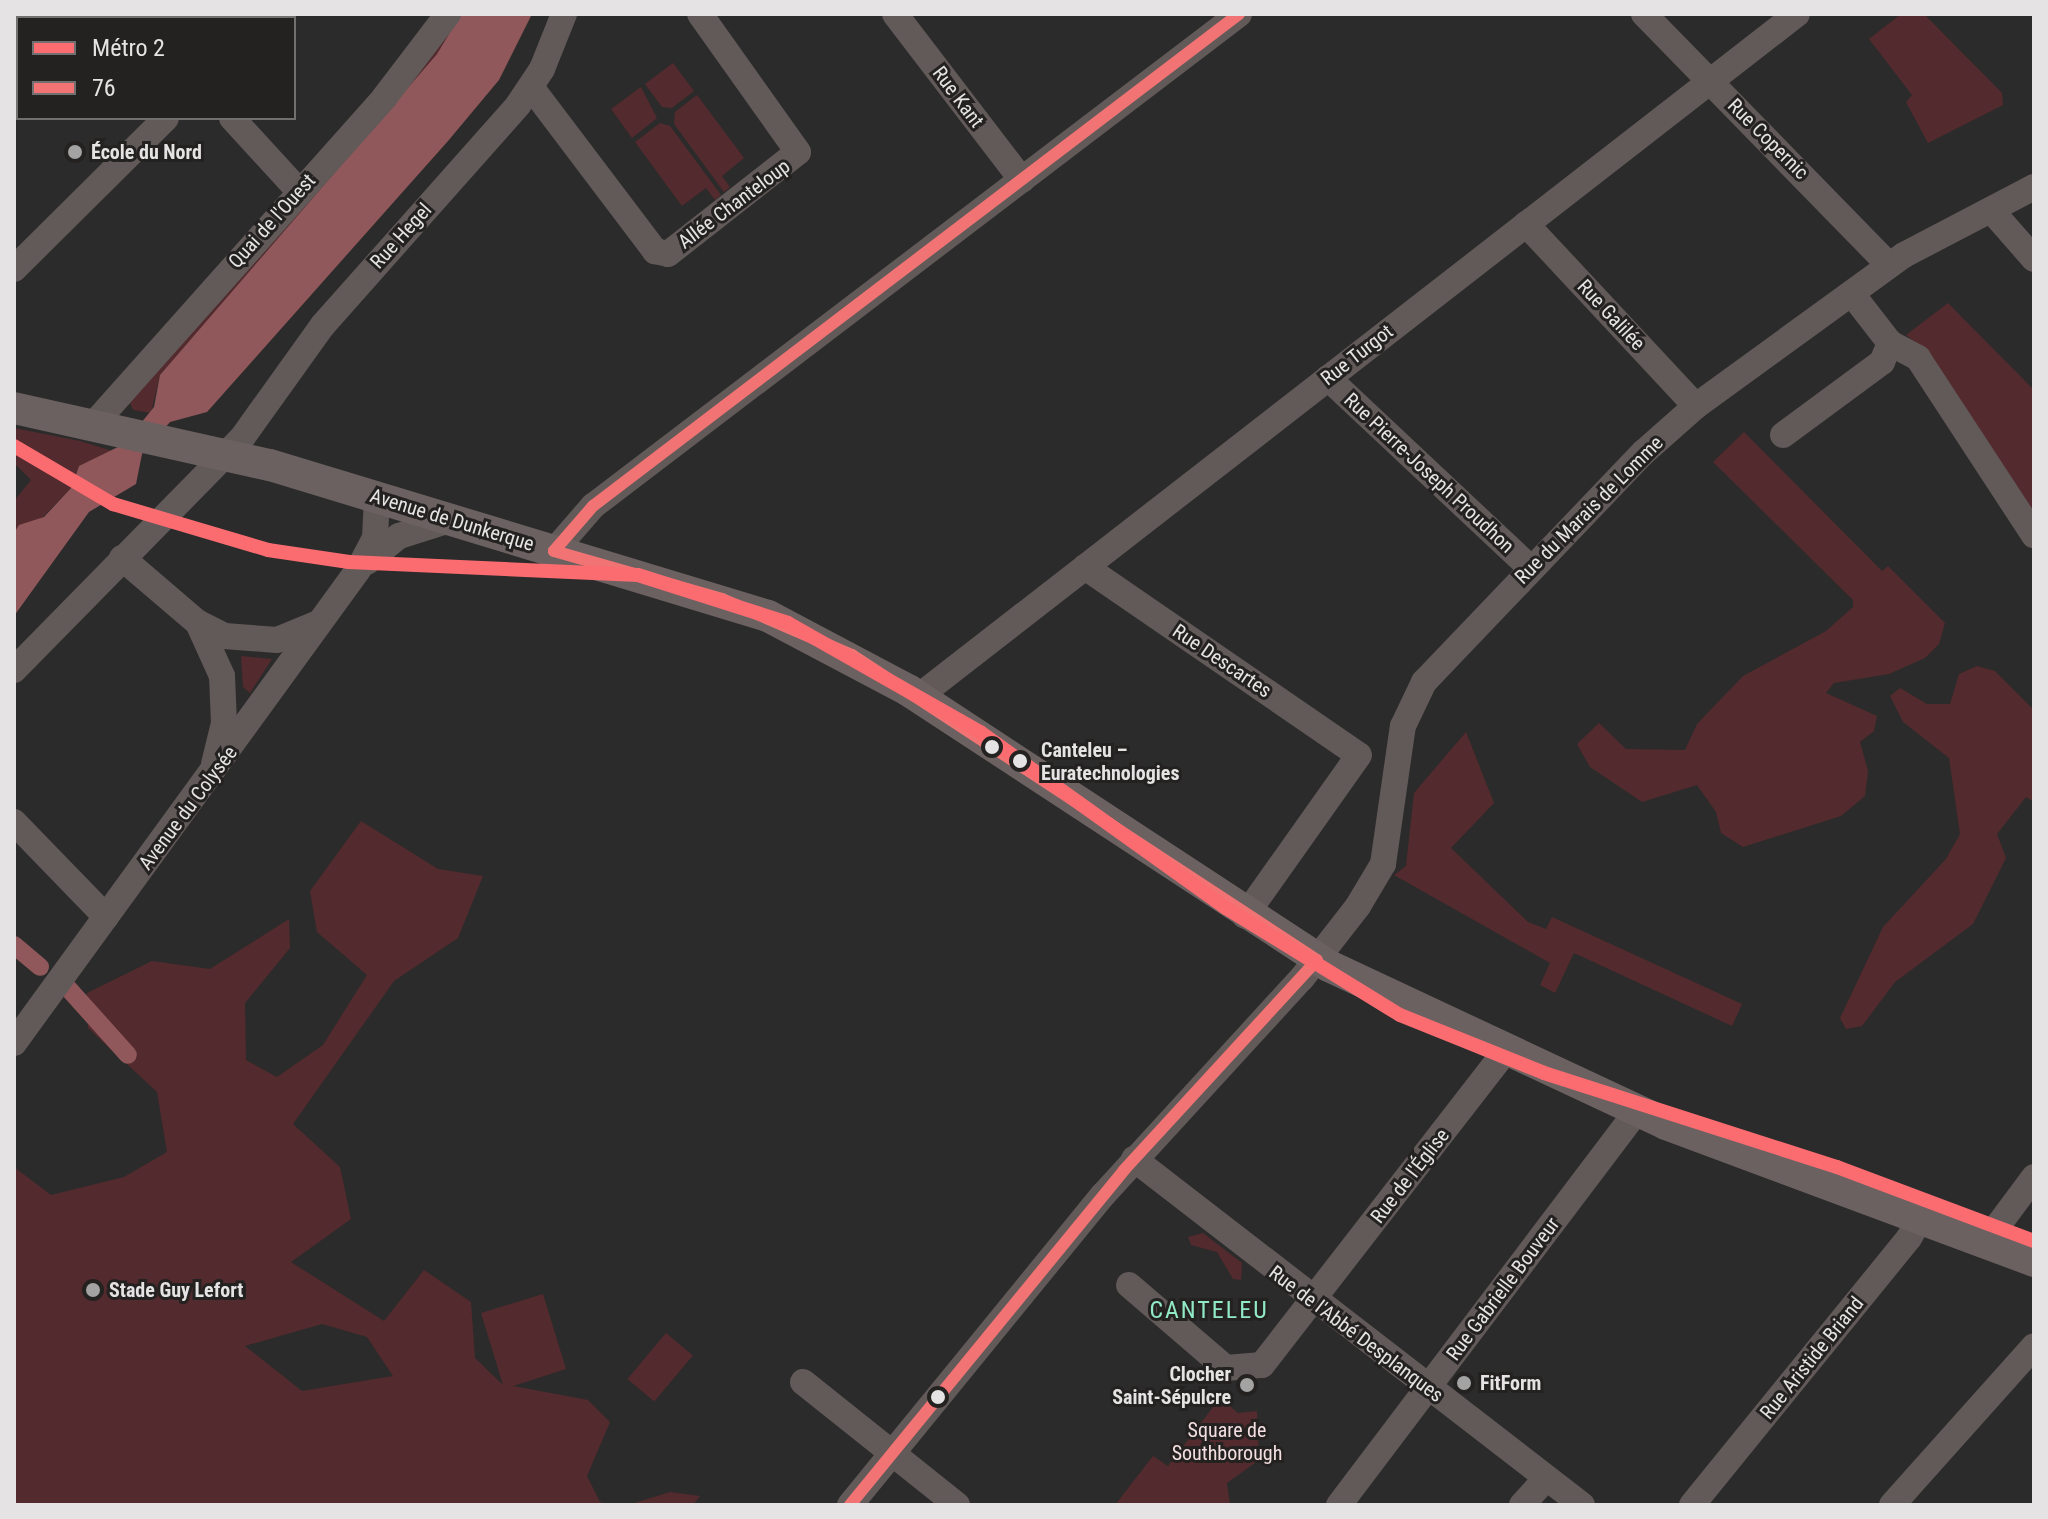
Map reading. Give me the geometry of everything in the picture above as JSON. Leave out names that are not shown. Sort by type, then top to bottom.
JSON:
[{"type":"main road","name":"Avenue de Dunkerque","points":[[14,408],[217,451],[761,613],[852,655],[1245,916],[1317,960],[1637,1111],[1800,1176],[2034,1251]]},
{"type":"main road","name":"Avenue de Dunkerque","points":[[1989,1237],[2034,1261]]},
{"type":"street","name":"Quai de l'Ouest","points":[[93,425],[416,60],[448,14]]},
{"type":"street","name":"Rue Hegel","points":[[14,670],[122,558],[217,451],[531,87],[564,14]]},
{"type":"street","name":"Allée Chanteloup","points":[[531,87],[655,251],[668,254],[798,152],[700,14]]},
{"type":"street","name":"Rue Kant","points":[[895,14],[1022,180]]},
{"type":"street","points":[[554,551],[593,506],[1239,14]]},
{"type":"street","name":"Rue Copernic","points":[[1644,14],[1889,265]]},
{"type":"street","name":"Rue Turgot","points":[[918,697],[1797,14]]},
{"type":"street","points":[[14,269],[164,120]]},
{"type":"street","points":[[234,120],[299,191]]},
{"type":"street","name":"Rue du Marais de Lomme","points":[[850,1505],[1134,1159],[1317,960],[1383,864],[1399,754],[1413,697],[1530,568],[1696,406],[1889,265],[2034,187]]},
{"type":"street","points":[[1991,210],[2034,259]]},
{"type":"street","name":"Rue Galilée","points":[[1526,224],[1696,406]]},
{"type":"street","points":[[1852,294],[1890,343],[1918,358],[2034,535]]},
{"type":"street","points":[[1783,435],[1882,362],[1890,343]]},
{"type":"street","name":"Rue Pierre-Joseph Proudhon","points":[[1328,378],[1530,568]]},
{"type":"street","name":"Avenue du Colysée","points":[[14,1043],[358,570],[375,538],[377,497]]},
{"type":"street","name":"Avenue du Colysée","points":[[358,570],[399,536],[450,520]]},
{"type":"street","points":[[122,558],[197,622],[217,655],[225,705],[220,747],[201,789]]},
{"type":"street","name":"Rue Descartes","points":[[1085,567],[1359,755]]},
{"type":"street","points":[[197,622],[251,640],[288,637],[319,622]]},
{"type":"street","points":[[1245,916],[1359,755],[1399,754]]},
{"type":"street","points":[[14,822],[106,917]]},
{"type":"street","name":"Rue de l'Église","points":[[1129,1285],[1226,1368],[1262,1365],[1506,1051]]},
{"type":"street","name":"Rue Gabrielle Bouveur","points":[[1339,1505],[1637,1111]]},
{"type":"street","name":"Rue de l'Abbé Desplanques","points":[[1134,1159],[1312,1300],[1582,1505]]},
{"type":"street","points":[[1989,1237],[2034,1177]]},
{"type":"street","name":"Rue Aristide Briand","points":[[1692,1505],[1923,1214]]},
{"type":"street","points":[[1892,1505],[2034,1346]]},
{"type":"street","points":[[803,1382],[957,1505]]},
{"type":"street","points":[[1522,1505],[1546,1478]]},
{"type":"green space","points":[[452,14],[461,14],[437,54],[160,375],[151,413],[133,410],[129,401]]},
{"type":"green space","points":[[1901,14],[1926,16],[2002,93],[2003,105],[1928,143],[1906,102],[1912,95],[1869,39]]},
{"type":"green space","points":[[673,63],[694,91],[672,108],[662,107],[645,84]]},
{"type":"green space","points":[[641,87],[657,118],[632,138],[611,109]]},
{"type":"green space","points":[[697,95],[744,158],[722,176],[730,187],[724,192],[674,124],[675,112]]},
{"type":"green space","points":[[660,123],[670,126],[721,195],[715,200],[706,188],[682,206],[635,142]]},
{"type":"green space","points":[[1948,303],[2034,390],[2034,516],[1929,353],[1906,335]]},
{"type":"green space","points":[[14,428],[80,441],[116,452],[79,466],[72,487],[43,517],[14,533],[14,501],[31,480],[14,463]]},
{"type":"green space","points":[[1744,432],[1882,571],[1888,566],[1945,623],[1939,644],[1925,658],[1889,674],[1834,683],[1826,693],[1877,716],[1874,731],[1860,742],[1868,771],[1865,796],[1841,816],[1743,847],[1721,833],[1716,812],[1697,785],[1642,802],[1590,767],[1577,744],[1599,723],[1626,749],[1685,750],[1697,724],[1743,676],[1826,631],[1853,607],[1853,600],[1713,462]]},
{"type":"green space","points":[[241,656],[272,659],[250,693],[243,687]]},
{"type":"green space","points":[[1977,666],[1995,671],[2034,710],[2034,802],[2026,797],[1997,834],[2006,858],[1973,924],[1895,982],[1862,1026],[1846,1029],[1840,1018],[1883,927],[1946,859],[1960,834],[1949,758],[1903,722],[1890,696],[1900,688],[1927,704],[1950,704],[1959,674]]},
{"type":"green space","points":[[1466,732],[1494,803],[1451,848],[1528,922],[1546,929],[1552,917],[1742,1004],[1732,1026],[1574,953],[1555,993],[1540,985],[1550,963],[1394,875],[1406,866],[1414,793]]},
{"type":"green space","points":[[361,821],[438,869],[483,876],[458,938],[394,981],[293,1124],[340,1167],[351,1219],[291,1262],[384,1321],[424,1270],[471,1302],[475,1358],[503,1385],[481,1313],[543,1294],[566,1369],[513,1386],[588,1400],[610,1422],[587,1476],[600,1502],[608,1505],[14,1505],[14,1167],[51,1195],[124,1177],[167,1152],[157,1092],[88,1028],[87,993],[152,961],[210,969],[289,919],[290,948],[245,1003],[246,1060],[277,1077],[323,1045],[367,975],[317,932],[310,891]],"holes":[[[322,1324],[367,1337],[393,1376],[302,1391],[245,1346]]]},
{"type":"green space","points":[[1203,1233],[1242,1263],[1241,1280],[1233,1279],[1217,1252],[1191,1245],[1188,1237]]},
{"type":"green space","points":[[666,1333],[693,1355],[654,1401],[627,1379]]},
{"type":"green space","name":"Square de Southborough","points":[[1220,1398],[1238,1413],[1257,1411],[1259,1460],[1227,1483],[1230,1505],[1115,1505],[1153,1456],[1168,1466]]},
{"type":"green space","points":[[670,1492],[700,1496],[693,1505],[628,1505]]},
{"type":"shaded area","points":[[461,14],[532,14],[499,80],[448,141],[207,412],[170,422],[142,454],[136,484],[89,512],[14,616],[14,533],[19,525],[44,517],[72,487],[79,466],[124,444],[154,407],[160,375],[437,54]]},
{"type":"waterway","points":[[14,945],[40,967]]},
{"type":"waterway","points":[[67,987],[128,1055]]},
{"type":"metro line","name":"2","points":[[14,446],[113,504],[268,550],[349,562],[638,575],[788,623],[980,732],[1226,908],[1400,1015],[1544,1073],[1837,1167],[2034,1241]]},
{"type":"transit line","name":"76","points":[[554,551],[593,506],[1239,14]]},
{"type":"transit line","name":"76","points":[[554,551],[722,599],[852,655],[1317,960]]},
{"type":"transit line","name":"76","points":[[850,1505],[1124,1170],[1317,960]]},
{"type":"place","name":"École du Nord","points":[[75,152]]},
{"type":"place","name":"Canteleu – Euratechnologies","points":[[1020,761]]},
{"type":"place","name":"Stade Guy Lefort","points":[[93,1290]]},
{"type":"place","name":"FitForm","points":[[1464,1383]]},
{"type":"place","name":"Clocher Saint-Sépulcre","points":[[1247,1385]]},
{"type":"district","name":"CANTELEU","points":[[1209,1311]]}]
